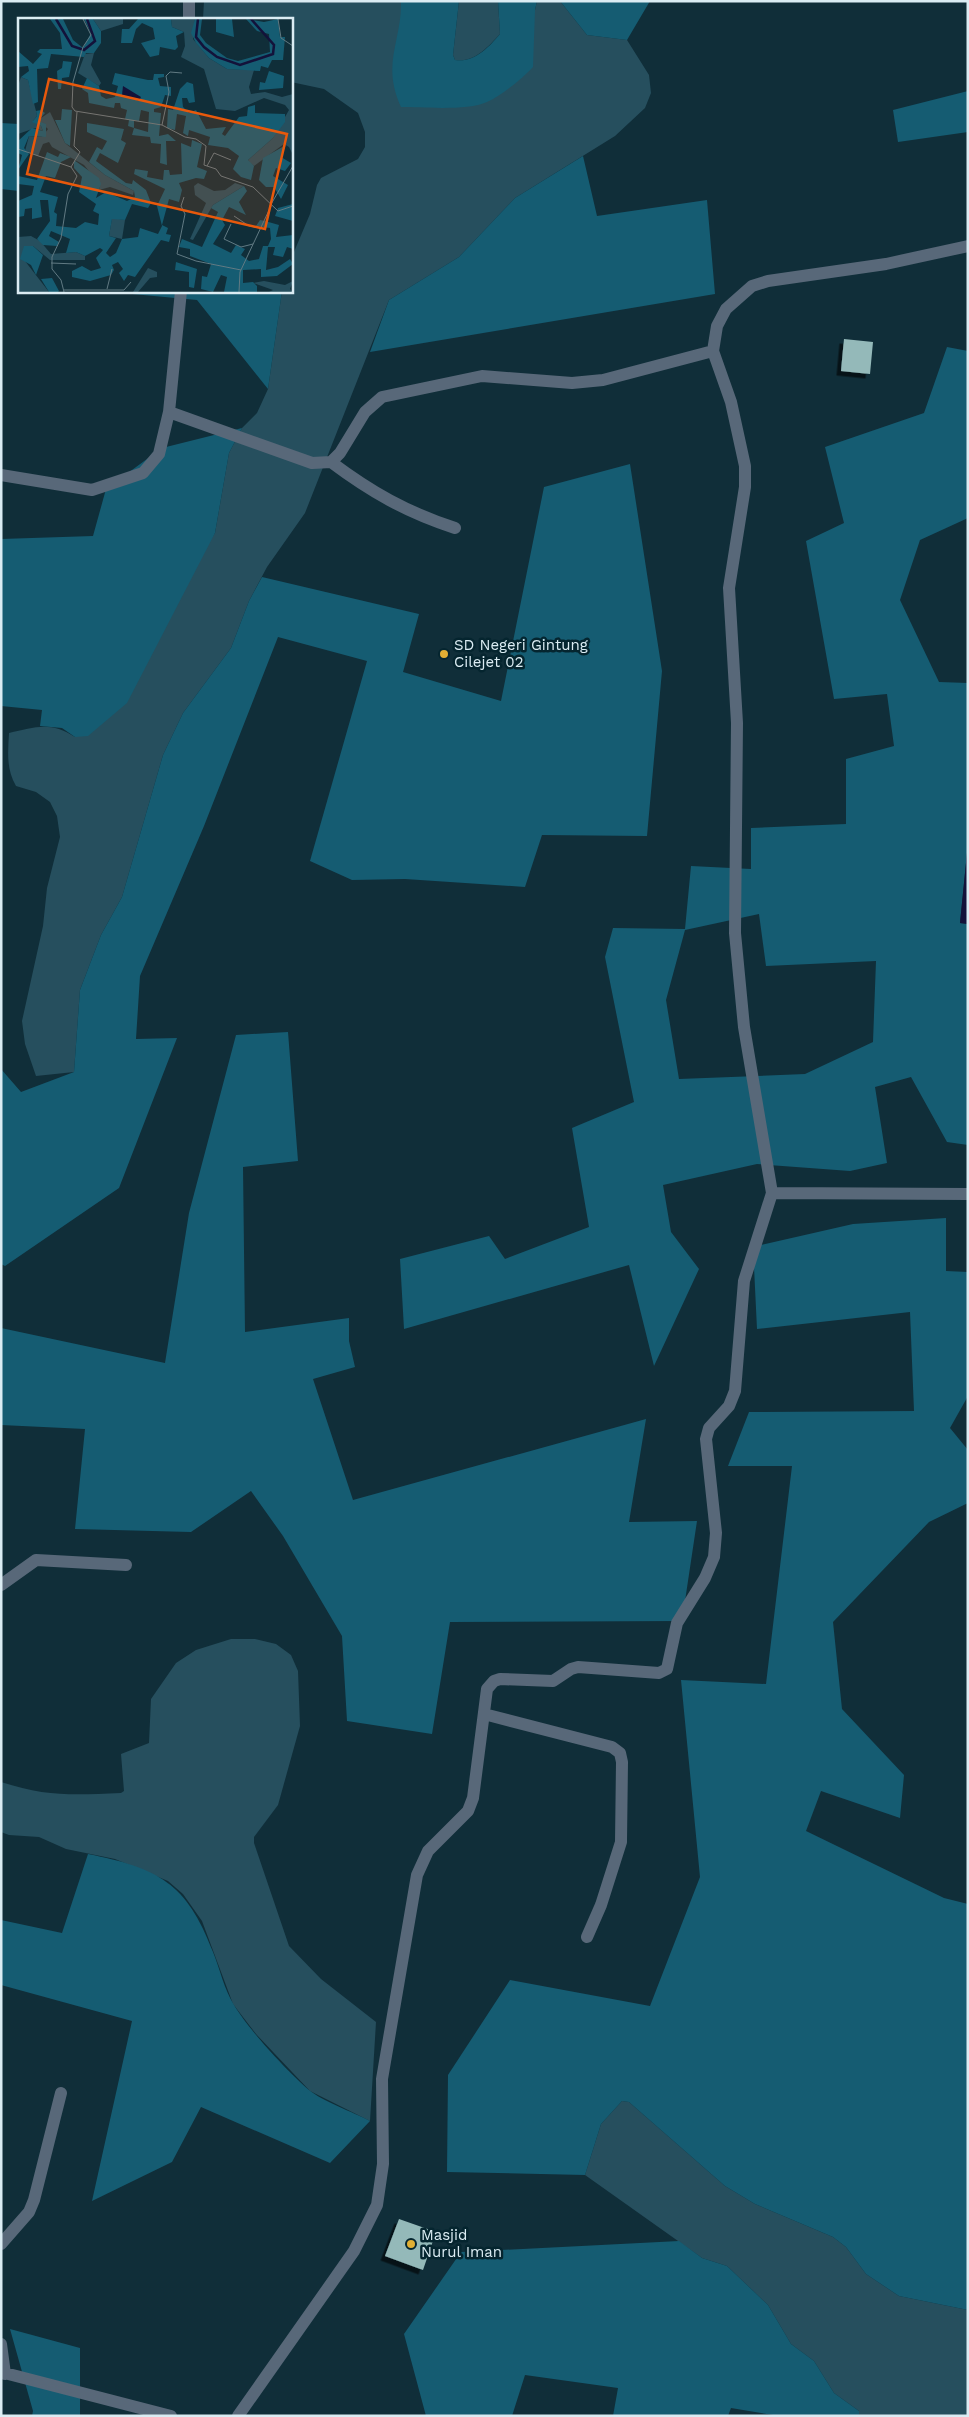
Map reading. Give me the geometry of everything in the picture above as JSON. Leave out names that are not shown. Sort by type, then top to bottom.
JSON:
[{"type":"street","points":[[189,1],[189,18]]},
{"type":"street","points":[[239,2415],[354,2251],[377,2205],[383,2164],[382,2079],[417,1875],[428,1851],[468,1812],[473,1798],[487,1689],[494,1681],[500,1679],[553,1682],[571,1669],[578,1667],[659,1673],[667,1669],[677,1623],[705,1578],[714,1557],[716,1532],[706,1439],[709,1428],[729,1406],[735,1390],[744,1281],[772,1193],[744,1027],[734,933],[737,723],[729,588],[745,487],[745,466],[731,402],[713,351],[717,326],[726,309],[752,286],[768,281],[886,264],[968,246]]},
{"type":"street","points":[[1,475],[92,490],[143,473],[159,454],[169,412],[181,292]]},
{"type":"street","points":[[169,412],[312,463],[330,462],[340,453],[365,412],[382,397],[482,376],[572,383],[603,380],[713,351]]},
{"type":"street","points":[[330,462],[369,490],[422,517],[455,528]]},
{"type":"street","points":[[772,1193],[968,1194]]},
{"type":"street","points":[[1,1585],[36,1560],[126,1564]]},
{"type":"street","points":[[484,1714],[612,1747],[620,1753],[622,1762],[621,1842],[601,1905],[587,1937]]},
{"type":"street","points":[[1,2244],[29,2212],[34,2200],[61,2093]]},
{"type":"street","points":[[1,2344],[3,2373],[171,2416]]},
{"type":"shaded area","points":[[204,1],[401,1],[402,10],[457,107],[535,10],[537,1],[560,1],[587,35],[627,40],[649,75],[651,93],[645,108],[615,136],[515,198],[459,257],[389,300],[305,513],[267,567],[249,601],[231,648],[183,713],[163,755],[122,897],[101,935],[80,990],[74,1072],[36,1076],[25,1044],[22,1021],[43,926],[47,888],[60,837],[57,816],[50,802],[36,792],[16,786],[13,780],[8,760],[9,733],[35,727],[50,727],[75,737],[215,533],[229,453],[242,428],[257,413],[268,389],[282,292],[292,292],[292,257],[310,214],[317,185],[321,178],[358,159],[365,147],[365,132],[358,113],[324,89],[292,82],[292,18],[203,18]]},
{"type":"shaded area","points":[[401,1],[459,1],[453,55],[455,60],[462,60],[475,57],[500,34],[498,1],[537,1],[533,67],[505,91],[479,105],[457,108],[401,107],[395,91],[392,65],[399,29]]},
{"type":"shaded area","points":[[459,1],[498,1],[500,34],[491,44],[474,57],[455,60],[453,55]]},
{"type":"shaded area","points":[[560,1],[650,1],[627,40],[587,35]]},
{"type":"shaded area","points":[[968,91],[968,132],[898,142],[893,110]]},
{"type":"shaded area","points":[[1,123],[18,124],[18,191],[1,189]]},
{"type":"shaded area","points":[[583,156],[597,216],[707,200],[715,294],[370,352],[389,300],[459,257],[515,198]]},
{"type":"shaded area","points":[[111,292],[282,292],[268,389],[197,300]]},
{"type":"shaded area","points":[[947,347],[968,351],[968,518],[920,540],[900,600],[939,682],[968,683],[968,843],[960,923],[968,924],[968,1145],[947,1142],[911,1077],[875,1087],[887,1163],[850,1171],[757,1164],[663,1185],[671,1232],[699,1269],[654,1366],[629,1265],[404,1329],[400,1259],[489,1236],[505,1259],[589,1227],[572,1128],[634,1102],[605,957],[613,928],[685,929],[691,866],[751,869],[751,828],[846,824],[846,759],[894,746],[887,694],[834,699],[806,541],[844,523],[825,447],[924,413]],"holes":[[[759,914],[766,966],[876,961],[873,1042],[805,1074],[679,1079],[666,1000],[685,930]]]},
{"type":"shaded area","points":[[242,428],[229,453],[215,533],[127,703],[88,736],[75,737],[62,728],[40,726],[42,710],[1,706],[1,539],[93,536],[106,489],[162,448]]},
{"type":"shaded area","points":[[630,464],[662,671],[647,836],[542,835],[525,887],[405,879],[352,880],[310,861],[367,661],[278,637],[204,826],[140,976],[136,1039],[177,1038],[119,1188],[5,1266],[1,1264],[1,1069],[21,1092],[74,1072],[80,990],[101,935],[122,897],[163,755],[183,713],[231,648],[249,601],[262,577],[419,614],[403,672],[501,701],[544,487]]},
{"type":"shaded area","points":[[968,843],[968,924],[960,923]]},
{"type":"shaded area","points":[[288,1032],[298,1161],[243,1167],[245,1332],[349,1318],[349,1341],[355,1367],[313,1379],[353,1500],[646,1419],[629,1522],[697,1521],[682,1621],[450,1622],[432,1734],[347,1721],[342,1636],[283,1536],[251,1491],[191,1532],[75,1529],[85,1429],[1,1425],[1,1328],[165,1363],[189,1213],[236,1035]]},
{"type":"shaded area","points":[[946,1218],[946,1271],[968,1272],[968,1396],[950,1428],[968,1450],[968,1503],[929,1522],[833,1622],[842,1709],[904,1775],[900,1818],[821,1791],[806,1831],[944,1898],[968,1904],[968,2310],[899,2296],[866,2274],[846,2247],[833,2237],[755,2204],[725,2186],[629,2102],[622,2101],[601,2124],[585,2175],[447,2172],[448,2075],[510,1980],[650,2006],[700,1877],[681,1680],[766,1684],[792,1466],[728,1466],[749,1412],[914,1411],[910,1312],[757,1329],[754,1267],[756,1246],[853,1224]]},
{"type":"shaded area","points":[[231,1639],[255,1639],[276,1644],[291,1655],[298,1671],[300,1726],[278,1805],[254,1837],[254,1843],[289,1946],[321,1979],[376,2022],[370,2121],[310,2091],[256,2034],[233,2004],[202,1921],[183,1894],[168,1881],[115,1859],[66,1849],[39,1837],[9,1835],[1,1832],[1,1782],[47,1793],[89,1794],[121,1793],[124,1791],[121,1754],[149,1743],[151,1699],[176,1663],[196,1650]]},
{"type":"shaded area","points":[[88,1854],[112,1859],[151,1873],[167,1882],[180,1894],[203,1929],[231,1999],[259,2038],[309,2090],[370,2121],[330,2163],[201,2107],[172,2162],[92,2201],[132,2021],[1,1985],[1,1920],[62,1933]]},
{"type":"shaded area","points":[[622,2101],[629,2102],[725,2186],[755,2204],[833,2237],[846,2247],[866,2274],[899,2296],[968,2310],[968,2416],[859,2416],[859,2411],[834,2393],[814,2361],[791,2344],[768,2305],[727,2266],[702,2258],[585,2175],[601,2124]]},
{"type":"shaded area","points":[[679,2241],[702,2258],[727,2266],[768,2305],[791,2344],[814,2361],[834,2393],[859,2411],[859,2416],[779,2416],[731,2408],[728,2416],[613,2416],[618,2388],[525,2375],[512,2416],[426,2416],[404,2334],[461,2252]]},
{"type":"shaded area","points":[[10,2329],[80,2348],[80,2416],[32,2416],[33,2411]]},
{"type":"building","points":[[844,339],[873,342],[870,374],[841,371]]},
{"type":"building","name":"Masjid Nurul Iman","points":[[399,2219],[436,2232],[423,2270],[385,2256]]},
{"type":"place","name":"SD Negeri Gintung Cilejet 02","points":[[444,654]]},
{"type":"place","name":"Masjid Nurul Iman","points":[[411,2244]]}]
